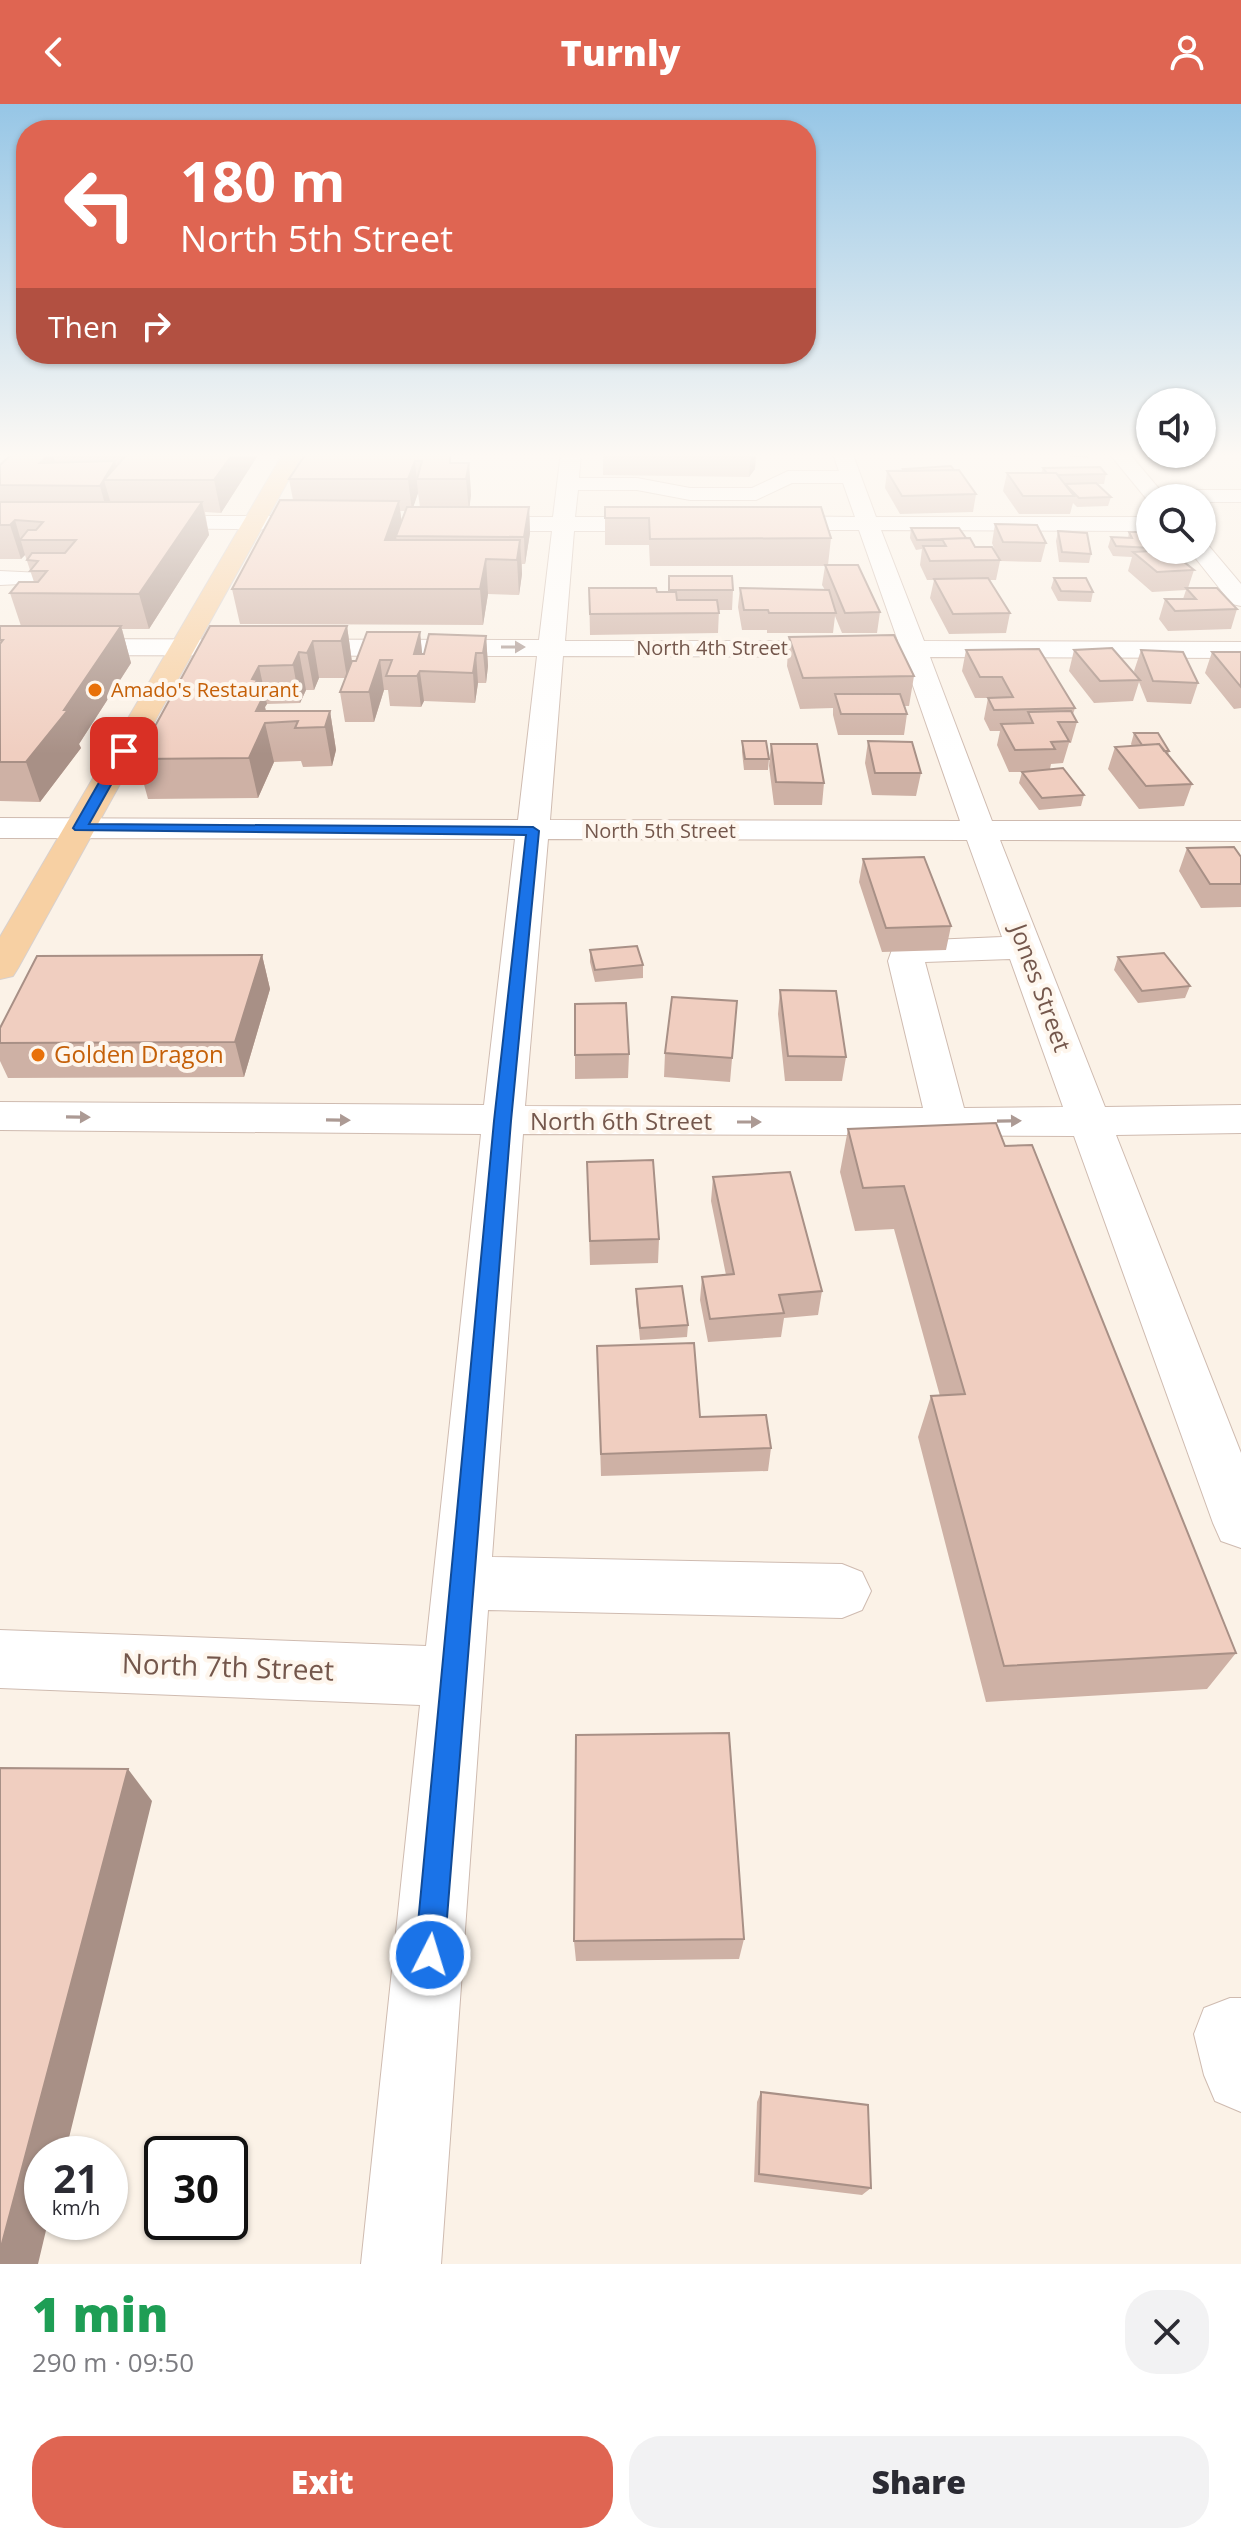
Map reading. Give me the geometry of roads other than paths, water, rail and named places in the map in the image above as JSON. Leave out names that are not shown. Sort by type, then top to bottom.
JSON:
[{"type":"main road","points":[[0,968],[236,553]]},
{"type":"street","points":[[401,2264],[503,1121],[562,553]]},
{"type":"street","name":"Jones Street","points":[[879,553],[980,831],[1241,1523]]},
{"type":"street","points":[[1212,564],[1241,599]]},
{"type":"street","points":[[0,578],[34,578]]},
{"type":"street","name":"North 4th Street","points":[[0,647],[1241,650]]},
{"type":"street","name":"North 5th Street","points":[[0,828],[1241,831]]},
{"type":"street","points":[[947,1123],[906,961],[907,952],[1026,947]]},
{"type":"street","name":"North 6th Street","points":[[0,1116],[947,1123],[1241,1119]]},
{"type":"street","points":[[463,1583],[842,1591]]},
{"type":"street","name":"North 7th Street","points":[[0,1659],[241,1666],[455,1677]]},
{"type":"street","points":[[1241,2034],[1230,2034],[1241,2075]]},
{"type":"place","name":"Amado's Restaurant","points":[[95,690]]},
{"type":"place","name":"Golden Dragon","points":[[38,1055]]}]
